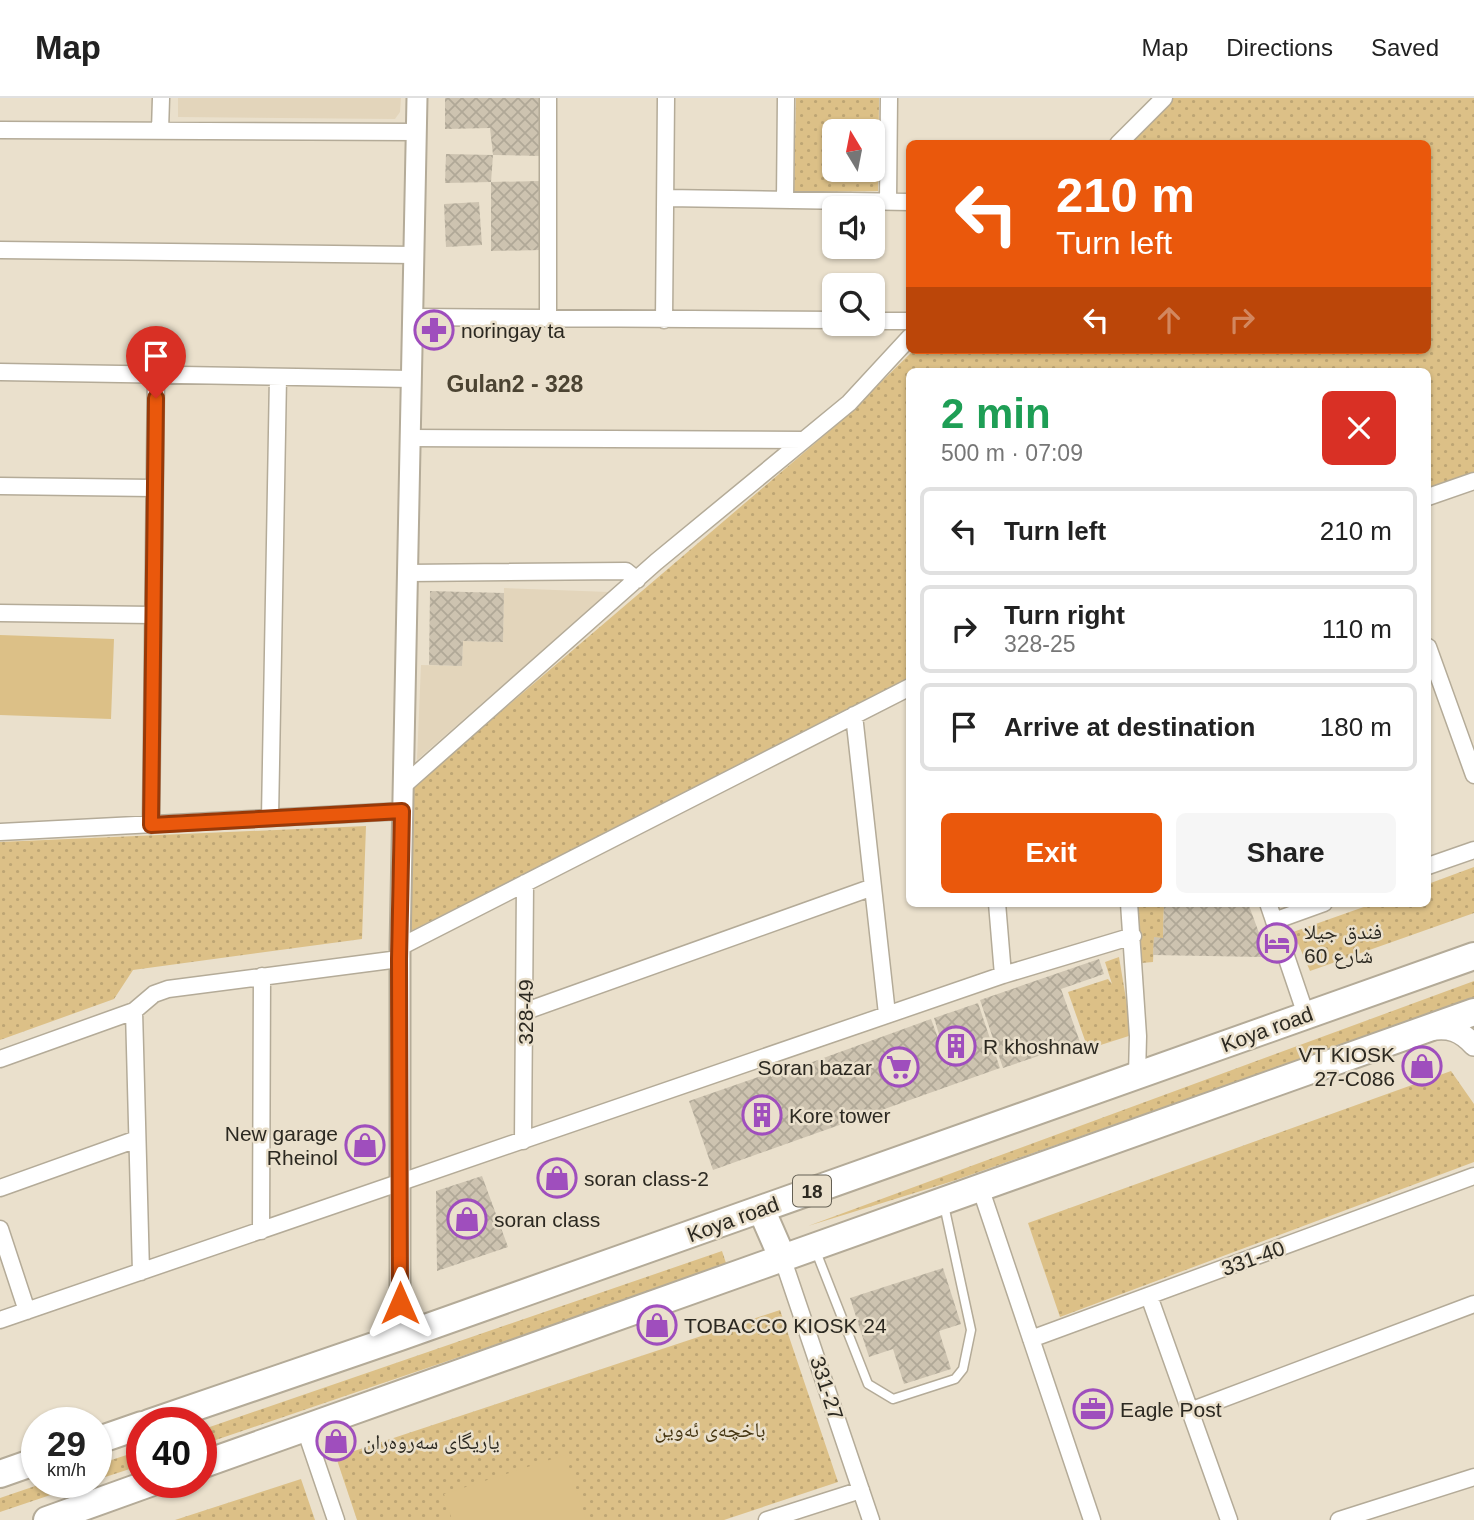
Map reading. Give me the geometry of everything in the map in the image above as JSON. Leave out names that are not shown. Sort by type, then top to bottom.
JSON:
[{"type":"highway","name":"Koya road","points":[[196,1407],[1474,956]]},
{"type":"highway","points":[[217,1459],[1474,1012]]},
{"type":"highway","points":[[761,1209],[782,1257]]},
{"type":"highway","points":[[0,1474],[21,1467]]},
{"type":"highway","points":[[47,1520],[126,1492]]},
{"type":"main road","points":[[1417,1032],[1452,1029],[1463,1034],[1474,1045]]},
{"type":"street","points":[[160,131],[161,98]]},
{"type":"street","points":[[400,1337],[399,953],[417,98]]},
{"type":"street","points":[[548,98],[548,319]]},
{"type":"street","points":[[664,320],[666,98]]},
{"type":"street","points":[[785,200],[786,98]]},
{"type":"street","points":[[888,201],[889,98]]},
{"type":"street","points":[[1122,140],[1164,98]]},
{"type":"street","points":[[0,130],[416,132]]},
{"type":"street","points":[[666,198],[906,202]]},
{"type":"street","points":[[0,250],[414,255]]},
{"type":"street","points":[[412,317],[822,320]]},
{"type":"street","points":[[885,321],[906,321]]},
{"type":"street","points":[[403,786],[637,580],[849,403],[906,341]]},
{"type":"street","points":[[0,372],[411,379]]},
{"type":"street","points":[[151,825],[156,375]]},
{"type":"street","points":[[270,818],[278,377]]},
{"type":"street","points":[[410,438],[804,440]]},
{"type":"street","points":[[1431,497],[1474,481]]},
{"type":"street","points":[[0,486],[153,488]]},
{"type":"street","points":[[408,573],[626,571],[637,580]]},
{"type":"street","points":[[0,613],[153,615]]},
{"type":"street","points":[[1431,655],[1474,775]]},
{"type":"street","points":[[0,1059],[134,1011],[154,994],[168,989],[399,953],[525,883],[906,689]]},
{"type":"street","points":[[854,715],[887,1014]]},
{"type":"street","points":[[0,832],[402,811]]},
{"type":"street","points":[[1431,865],[1474,850]]},
{"type":"street","name":"328-49","points":[[523,1141],[525,883]]},
{"type":"street","points":[[526,1011],[873,887]]},
{"type":"street","points":[[997,907],[1003,975]]},
{"type":"street","points":[[1129,907],[1138,1036],[1137,1076]]},
{"type":"street","points":[[1269,907],[1306,1015]]},
{"type":"street","points":[[1274,921],[1313,907]]},
{"type":"street","points":[[0,1320],[401,1184],[887,1014],[1003,975],[1133,936]]},
{"type":"street","points":[[261,1231],[262,976]]},
{"type":"street","points":[[134,1011],[141,1272]]},
{"type":"street","points":[[0,1188],[137,1139]]},
{"type":"street","name":"331-40","points":[[1031,1339],[1474,1176]]},
{"type":"street","points":[[980,1187],[1092,1520]]},
{"type":"street","points":[[0,1229],[27,1311]]},
{"type":"street","name":"331-27","points":[[782,1257],[871,1520]]},
{"type":"street","points":[[1149,1296],[1229,1520]]},
{"type":"street","points":[[1190,1411],[1474,1304]]},
{"type":"street","points":[[304,1429],[336,1520]]},
{"type":"street","points":[[1339,1520],[1474,1477]]},
{"type":"street","points":[[767,1520],[861,1490]]},
{"type":"lane","points":[[813,1247],[868,1384],[893,1399],[955,1379],[963,1369],[971,1330],[943,1200]]},
{"type":"shaded area","points":[[178,98],[401,98],[400,112],[395,119],[178,117]]},
{"type":"shaded area","points":[[504,588],[609,592],[417,760],[421,665],[462,666],[463,641],[503,642]]},
{"type":"green space","points":[[796,98],[879,98],[879,119],[822,119],[822,182],[878,182],[878,191],[794,192]]},
{"type":"green space","points":[[1173,98],[1474,98],[1474,476],[1431,491],[1431,368],[906,368],[906,681],[407,933],[409,790],[841,421],[910,354],[1431,354],[1431,140],[1129,140]]},
{"type":"green space","points":[[0,635],[114,639],[111,719],[0,715]]},
{"type":"green space","points":[[366,826],[362,939],[133,970],[114,999],[0,1040],[0,842]]},
{"type":"green space","points":[[1474,867],[1474,913],[1310,971],[1293,932],[1364,907],[1431,907],[1431,883]]},
{"type":"green space","points":[[1130,907],[1164,907],[1163,938],[1154,938],[1153,962],[1141,963]]},
{"type":"green space","points":[[1119,957],[1132,1035],[1088,1049],[1068,992],[1108,979],[1112,984],[1105,962]]},
{"type":"green space","points":[[1474,981],[1474,999],[953,1181],[808,1226]]},
{"type":"green space","points":[[1451,1071],[1474,1104],[1474,1162],[1060,1317],[1028,1223]]},
{"type":"green space","points":[[722,1251],[727,1266],[217,1440],[217,1425]]},
{"type":"green space","name":"باخچەی ئەوین","points":[[780,1310],[838,1482],[724,1520],[357,1520],[336,1457]]},
{"type":"green space","points":[[126,1455],[126,1470],[112,1475],[112,1460]]},
{"type":"green space","points":[[565,1455],[586,1520],[452,1520],[444,1494]]},
{"type":"green space","points":[[301,1479],[315,1520],[175,1520]]},
{"type":"green space","points":[[21,1491],[21,1498],[42,1498],[0,1512],[0,1498]]},
{"type":"building","points":[[445,98],[542,98],[542,156],[493,155],[490,128],[445,129]]},
{"type":"building","points":[[446,154],[493,155],[491,182],[445,183]]},
{"type":"building","points":[[540,181],[541,250],[491,251],[491,182]]},
{"type":"building","points":[[479,202],[482,245],[446,247],[444,204]]},
{"type":"building","points":[[430,591],[504,593],[503,642],[463,641],[462,666],[429,665]]},
{"type":"building","points":[[1164,907],[1249,907],[1262,941],[1262,957],[1153,955],[1154,937],[1163,938]]},
{"type":"building","points":[[1099,959],[1104,974],[1061,989],[1080,1042],[1003,1068],[980,1000]]},
{"type":"building","points":[[978,1003],[1000,1068],[713,1170],[689,1101],[770,1073],[771,1077],[931,1019],[951,1073],[934,1018]]},
{"type":"building","name":"soran class","points":[[482,1176],[508,1247],[437,1271],[436,1191]]},
{"type":"building","points":[[943,1268],[961,1324],[939,1331],[951,1369],[904,1384],[893,1349],[869,1357],[850,1298]]},
{"type":"place","name":"noringay ta","points":[[434,330]]},
{"type":"place","name":"فندق جيلا شارع 60","points":[[1277,943]]},
{"type":"place","name":"R khoshnaw","points":[[956,1046]]},
{"type":"place","name":"VT KIOSK 27-C086","points":[[1422,1066]]},
{"type":"place","name":"Soran bazar","points":[[899,1067]]},
{"type":"place","name":"Kore tower","points":[[762,1115]]},
{"type":"place","name":"New garage Rheinol","points":[[365,1145]]},
{"type":"place","name":"soran class-2","points":[[557,1178]]},
{"type":"place","name":"soran class","points":[[467,1219]]},
{"type":"place","name":"TOBACCO KIOSK 24","points":[[657,1325]]},
{"type":"place","name":"Eagle Post","points":[[1093,1409]]},
{"type":"place","name":"یاریگای سەروەران","points":[[336,1441]]},
{"type":"district","name":"Gulan2 - 328","points":[[515,384]]},
{"type":"route","points":[[156,398],[151,825],[402,811],[399,959],[400,1303]]}]
